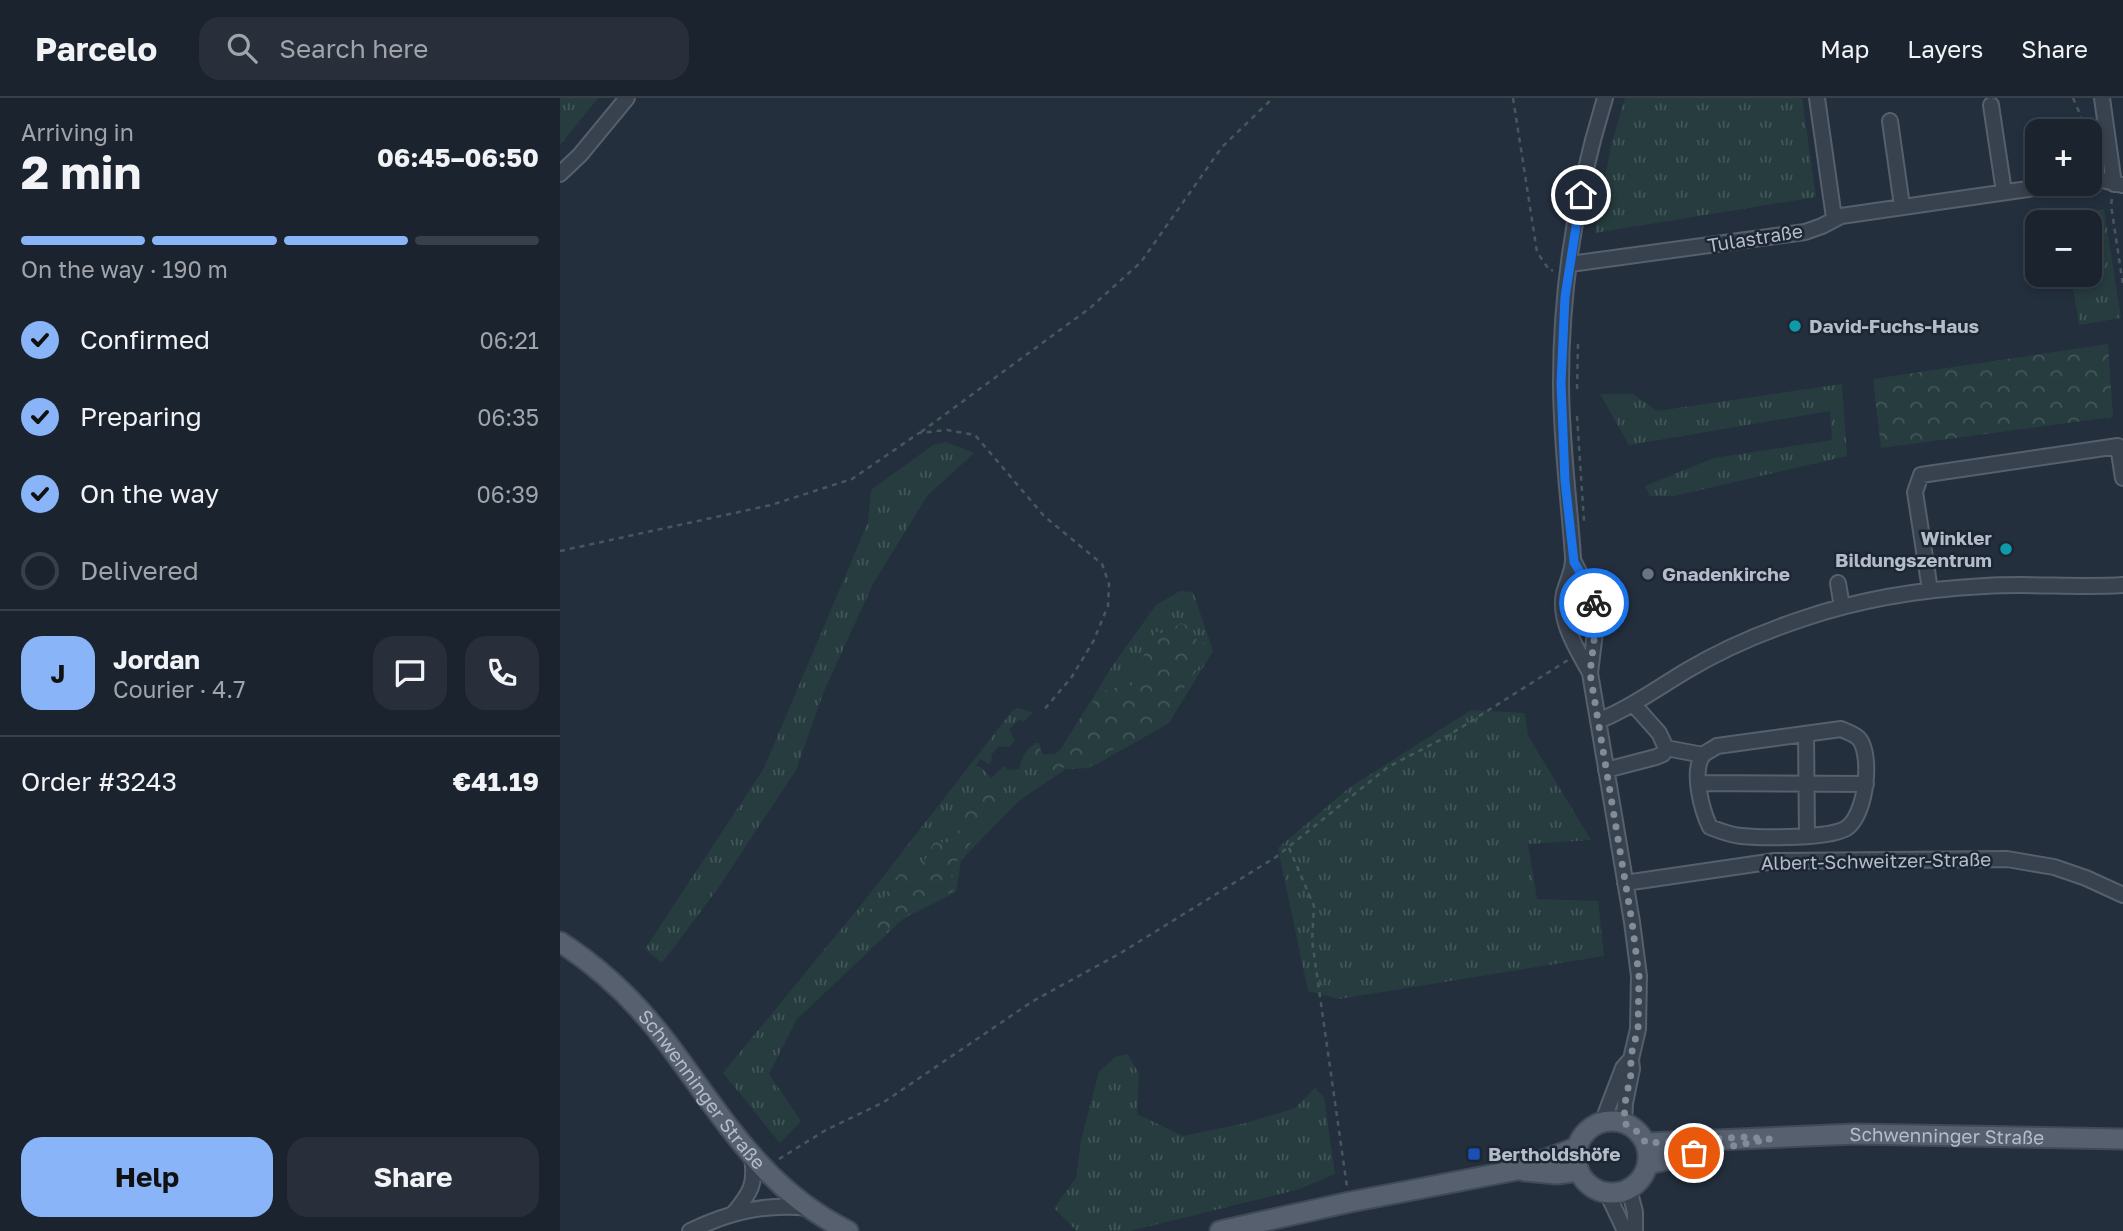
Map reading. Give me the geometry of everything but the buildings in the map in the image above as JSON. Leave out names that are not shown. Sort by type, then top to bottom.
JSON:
[{"type":"main road","name":"Schwenninger Straße","points":[[560,942],[591,962],[630,1000],[667,1042],[715,1110],[758,1162],[809,1208],[848,1231]]},
{"type":"main road","points":[[1602,1123],[1624,1123],[1639,1133],[1646,1143],[1648,1164],[1641,1179],[1629,1189],[1607,1193],[1590,1185],[1579,1171],[1576,1159],[1578,1147],[1587,1132],[1602,1123]]},
{"type":"main road","name":"Schwenninger Straße","points":[[1646,1143],[1855,1134],[2123,1139]]},
{"type":"main road","name":"Schwenninger Straße","points":[[1648,1164],[1770,1139]]},
{"type":"main road","points":[[1220,1231],[1350,1202],[1517,1170],[1578,1147]]},
{"type":"main road","points":[[1517,1170],[1557,1174],[1579,1171]]},
{"type":"street","points":[[560,174],[580,155],[627,98]]},
{"type":"street","points":[[1605,98],[1592,138],[1570,264],[1565,297],[1561,383],[1565,481],[1574,562],[1593,599],[1597,616],[1590,673],[1632,922],[1640,1003],[1624,1123]]},
{"type":"street","points":[[1817,98],[1834,218]]},
{"type":"street","points":[[2102,98],[2119,185]]},
{"type":"street","points":[[1991,105],[2004,192]]},
{"type":"street","points":[[1890,121],[1902,206]]},
{"type":"street","points":[[2102,179],[2119,185]]},
{"type":"street","name":"Tulastraße","points":[[1570,264],[1805,232],[1834,218],[2025,189]]},
{"type":"street","points":[[1930,590],[1915,492],[1921,474],[2119,446],[2123,478]]},
{"type":"street","points":[[1574,562],[1563,606],[1571,636],[1590,673]]},
{"type":"street","points":[[1839,583],[1842,607]]},
{"type":"street","points":[[1598,721],[1634,705],[1688,670],[1747,642],[1801,619],[1842,607],[1930,590],[1987,586],[2123,585]]},
{"type":"street","points":[[1606,770],[1656,757],[1663,754],[1666,748],[1660,733],[1634,705]]},
{"type":"street","points":[[1841,729],[1858,737],[1864,748],[1864,799],[1857,817],[1847,828],[1828,835],[1742,836],[1710,827],[1702,811],[1699,783],[1699,766],[1703,755],[1717,746],[1805,734],[1841,729]]},
{"type":"street","points":[[1805,734],[1807,835]]},
{"type":"street","points":[[1666,748],[1703,755]]},
{"type":"street","points":[[1699,783],[1866,784]]},
{"type":"street","name":"Albert-Schweitzer-Straße","points":[[1625,883],[1775,861],[2007,859],[2053,867],[2087,878],[2123,895]]},
{"type":"street","points":[[1602,1123],[1623,1068],[1631,1056]]},
{"type":"street","points":[[690,1231],[715,1226],[734,1213],[751,1188],[758,1162]]},
{"type":"street","points":[[1629,1189],[1635,1212],[1634,1231]]},
{"type":"street","points":[[1607,1193],[1625,1231]]},
{"type":"street","points":[[734,1213],[764,1207],[809,1208]]},
{"type":"path","points":[[560,551],[771,505],[852,479],[1090,308],[1141,262],[1222,146],[1273,98]]},
{"type":"path","points":[[1513,98],[1537,252],[1550,271],[1570,264]]},
{"type":"path","points":[[2073,98],[2081,119]]},
{"type":"path","points":[[2119,185],[2111,205],[2123,285]]},
{"type":"path","points":[[1577,388],[1578,333]]},
{"type":"path","points":[[1577,415],[1586,518],[1580,530]]},
{"type":"path","points":[[919,433],[947,430],[975,435],[1044,516],[1102,564],[1109,584],[1108,606],[1093,642],[1071,678],[1042,712]]},
{"type":"path","points":[[758,1162],[884,1102],[1033,1001],[1119,954],[1289,848],[1388,767],[1446,737],[1579,653]]},
{"type":"path","points":[[1289,848],[1314,906],[1312,940],[1350,1202]]},
{"type":"green space","points":[[560,98],[598,98],[560,145]]},
{"type":"green space","points":[[1625,98],[1802,98],[1816,197],[1595,233],[1611,146]]},
{"type":"green space","points":[[2104,209],[2121,318],[2079,325],[2073,287],[2102,287],[2102,210],[2097,210]]},
{"type":"green space","points":[[2108,344],[2113,417],[1881,448],[1873,379]]},
{"type":"green space","points":[[1842,384],[1847,456],[1674,496],[1650,496],[1645,486],[1714,458],[1832,440],[1830,411],[1629,445],[1600,394],[1633,394],[1657,411]]},
{"type":"green space","points":[[946,442],[974,453],[927,496],[873,584],[824,691],[796,770],[719,887],[662,963],[645,949],[764,768],[868,522],[871,490],[933,445]]},
{"type":"green space","points":[[1180,591],[1193,592],[1213,651],[1169,723],[1090,768],[1066,769],[1020,800],[961,860],[956,892],[903,919],[797,1019],[769,1074],[801,1121],[780,1143],[723,1073],[861,905],[1012,711],[1018,708],[1033,713],[1023,722],[1019,719],[1009,730],[1015,741],[1009,747],[999,746],[992,754],[991,763],[980,759],[976,766],[981,767],[991,778],[1004,766],[1008,770],[1019,769],[1025,753],[1039,743],[1045,755],[1055,754],[1061,749],[1113,665],[1156,605]]},
{"type":"green space","points":[[1181,623],[1192,628],[1199,646],[1203,642],[1209,650],[1170,712],[1159,718],[1159,726],[1137,741],[1109,751],[1090,766],[1064,767],[1050,777],[1034,768],[1030,760],[1035,743],[1038,743],[1045,755],[1055,754],[1084,712],[1092,706],[1095,693],[1133,685],[1155,631],[1165,634]]},
{"type":"green space","points":[[1471,710],[1525,713],[1528,736],[1591,840],[1528,844],[1537,899],[1598,901],[1604,956],[1339,999],[1308,991],[1278,848],[1349,788]]},
{"type":"green space","points":[[987,788],[996,794],[994,823],[982,820],[976,836],[948,873],[956,880],[954,891],[901,918],[874,943],[857,917],[866,909],[877,909],[905,867],[924,862],[934,842],[948,842],[955,838],[969,805]]},
{"type":"green space","points":[[1128,1054],[1139,1074],[1137,1114],[1183,1136],[1246,1123],[1295,1108],[1315,1088],[1324,1097],[1335,1174],[1300,1189],[1130,1231],[1077,1231],[1054,1208],[1076,1178],[1081,1140],[1099,1072],[1115,1057]]},
{"type":"way so far","points":[[1594,603],[1597,628],[1590,673],[1639,976],[1638,1029],[1630,1059],[1632,1069],[1624,1123],[1639,1133],[1646,1143],[1744,1137],[1770,1139],[1694,1153]]},
{"type":"place","name":"David-Fuchs-Haus","points":[[1795,326]]},
{"type":"place","name":"Winkler Bildungszentrum","points":[[2006,549]]},
{"type":"place","name":"Gnadenkirche","points":[[1648,574]]},
{"type":"place","name":"Bertholdshöfe","points":[[1474,1154]]},
{"type":"route","points":[[1581,195],[1565,297],[1561,383],[1565,481],[1574,562],[1594,603]]}]
